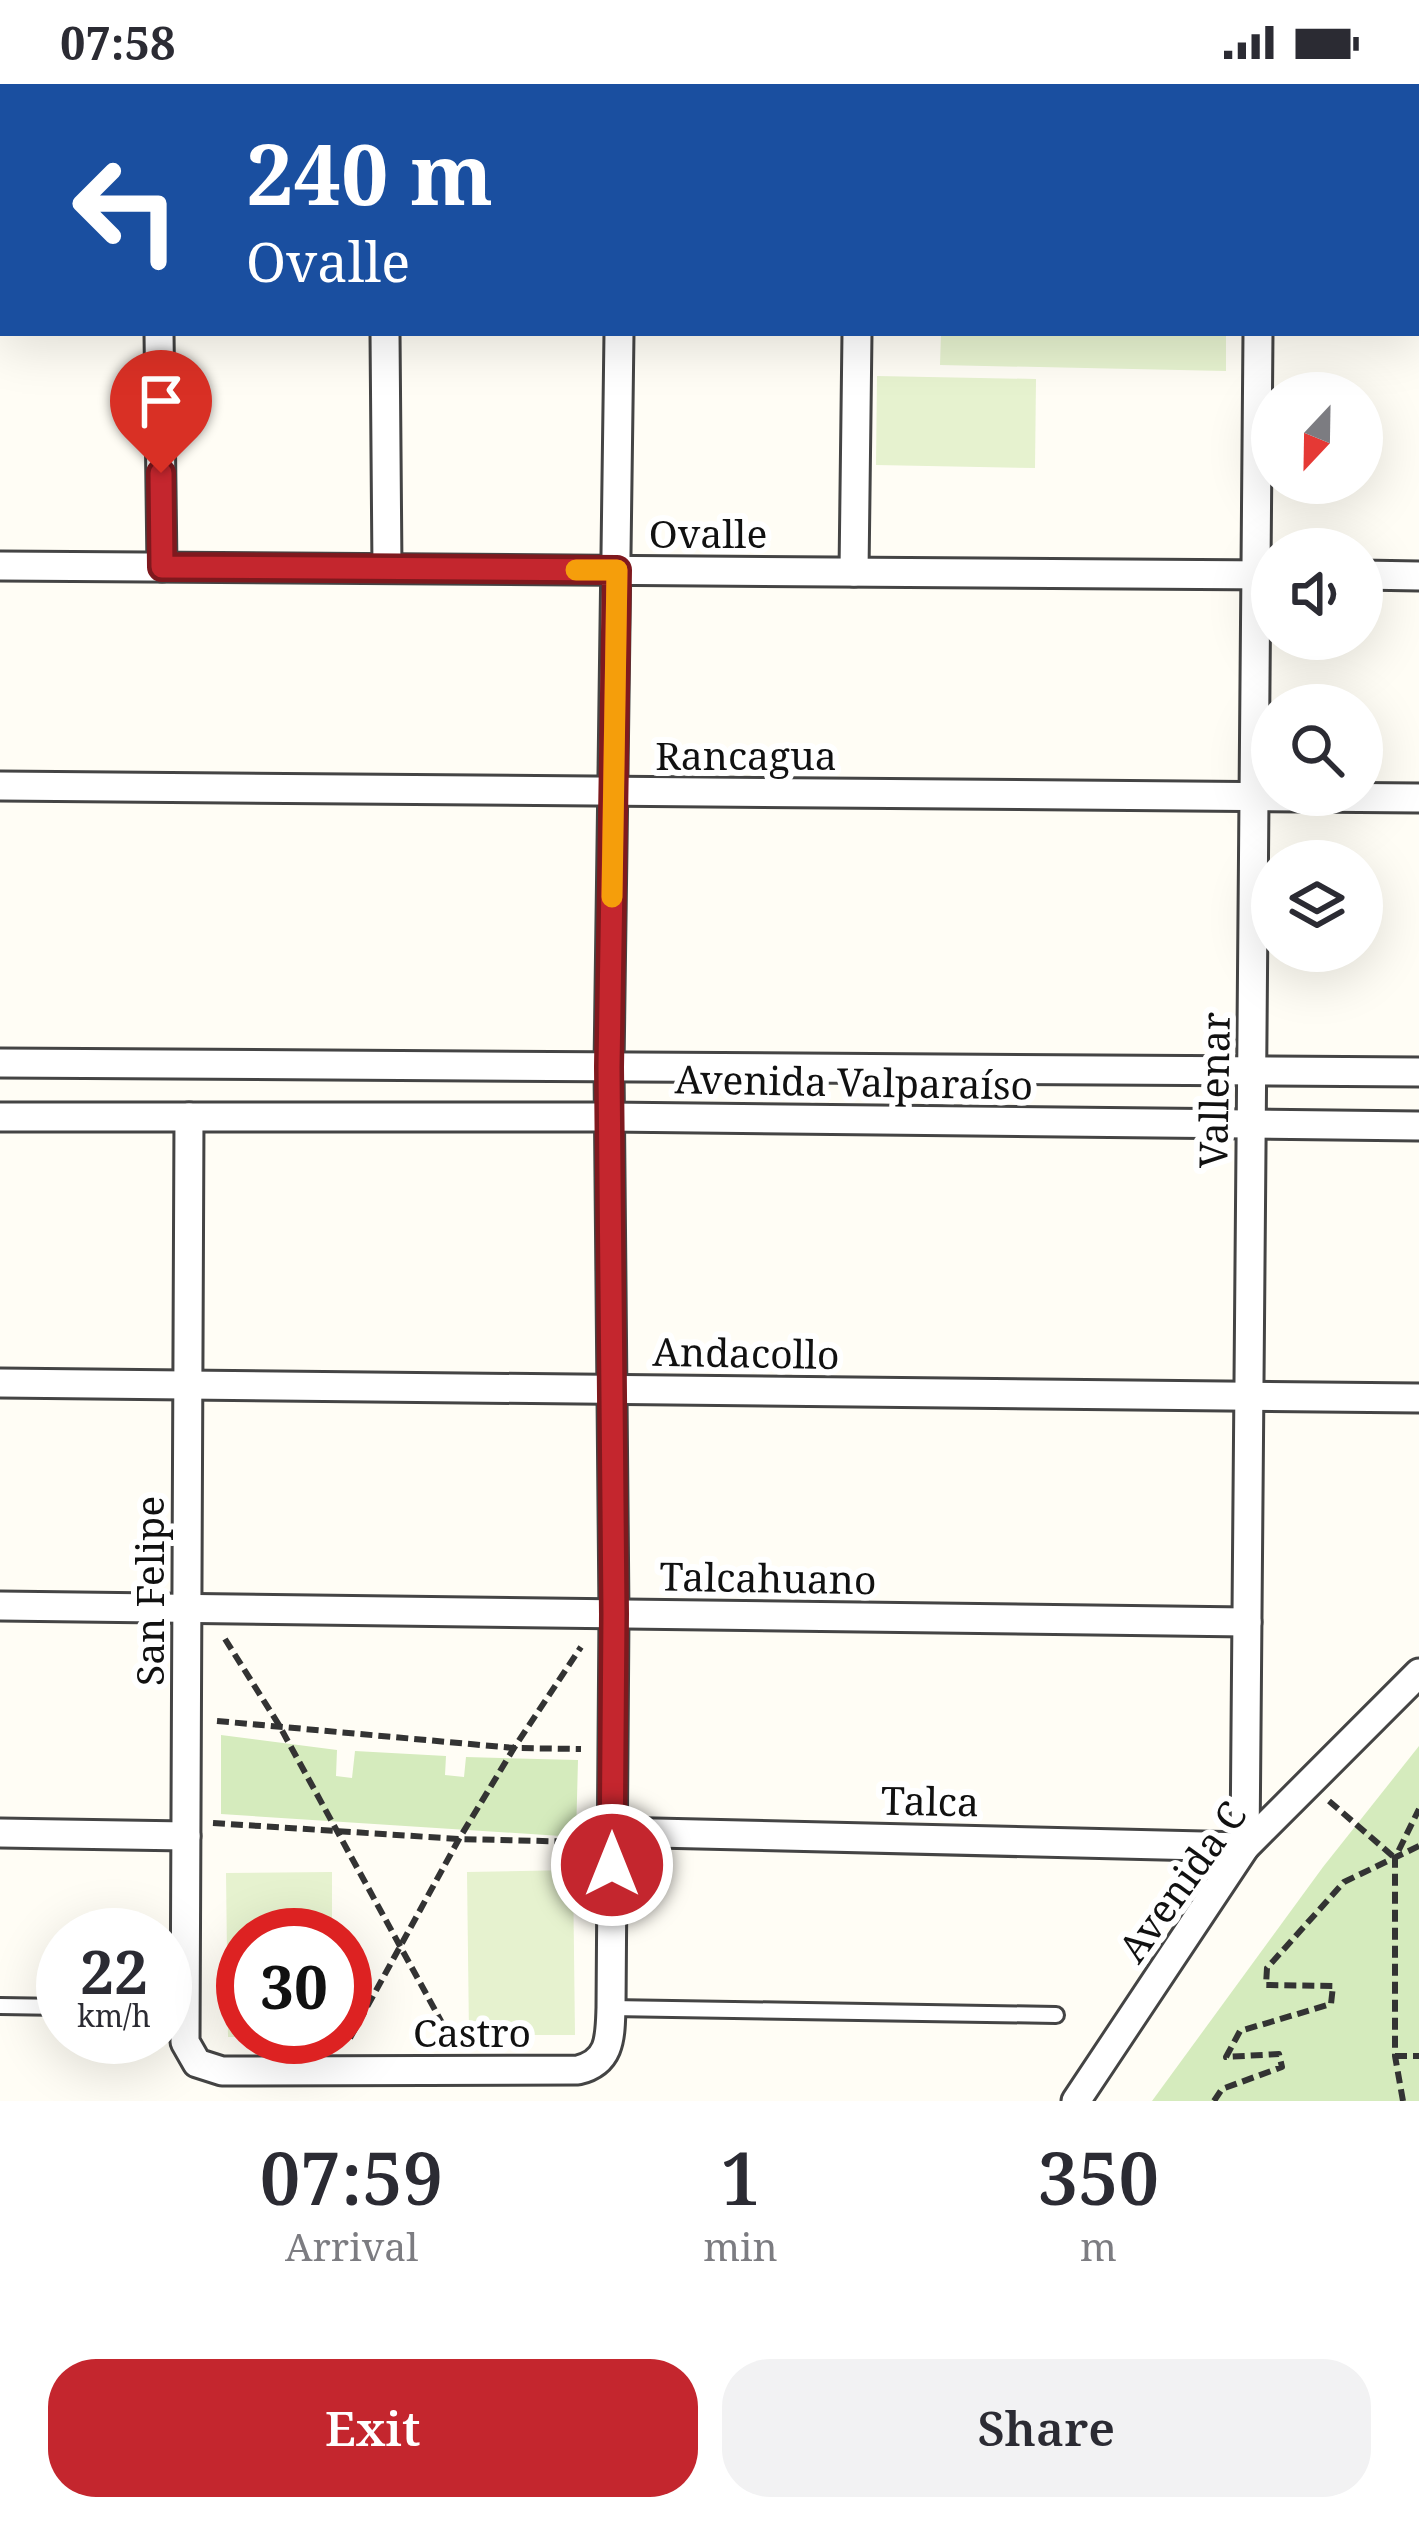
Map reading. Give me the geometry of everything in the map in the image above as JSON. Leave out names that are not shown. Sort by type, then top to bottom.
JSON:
[{"type":"street","points":[[160,336],[162,567]]},
{"type":"street","points":[[385,336],[387,568]]},
{"type":"street","points":[[611,2008],[600,1837],[614,1614],[609,1067],[619,336]]},
{"type":"street","points":[[854,572],[857,336]]},
{"type":"street","name":"Vallenar","points":[[1258,336],[1263,528]]},
{"type":"street","name":"Ovalle","points":[[0,566],[1251,575]]},
{"type":"street","points":[[1383,575],[1419,576]]},
{"type":"street","name":"Rancagua","points":[[0,786],[1251,797]]},
{"type":"street","name":"Rancagua","points":[[1383,798],[1419,798]]},
{"type":"street","name":"Vallenar","points":[[1245,1847],[1255,816]]},
{"type":"street","name":"Avenida Valparaíso","points":[[0,1063],[1419,1072]]},
{"type":"street","name":"Avenida Valparaíso","points":[[0,1117],[609,1117],[1419,1126]]},
{"type":"street","name":"San Felipe","points":[[181,1908],[186,1836],[189,1117]]},
{"type":"street","name":"Andacollo","points":[[0,1383],[1419,1398]]},
{"type":"street","name":"Talcahuano","points":[[0,1606],[1247,1622]]},
{"type":"street","name":"Avenida C","points":[[1076,2101],[1245,1847],[1419,1673]]},
{"type":"street","points":[[0,1833],[186,1836]]},
{"type":"street","name":"Talca","points":[[600,1837],[1245,1847]]},
{"type":"street","name":"Castro","points":[[197,2062],[222,2071],[578,2070],[592,2066],[608,2049],[611,2008]]},
{"type":"street","name":"San Felipe","points":[[192,2054],[197,2062]]},
{"type":"lane","points":[[0,2006],[36,2007]]},
{"type":"lane","points":[[611,2008],[1056,2015]]},
{"type":"path","points":[[223,1635],[279,1725],[468,2070]]},
{"type":"path","points":[[332,2071],[459,1839],[583,1644]]},
{"type":"path","points":[[215,1720],[514,1748],[584,1749]]},
{"type":"path","points":[[1403,2101],[1395,2056],[1395,1858],[1419,1809]]},
{"type":"path","points":[[212,1823],[459,1839],[600,1837]]},
{"type":"path","points":[[1214,2101],[1222,2090],[1282,2068],[1279,2054],[1226,2057],[1240,2031],[1331,2004],[1333,1986],[1266,1985],[1267,1967],[1344,1882],[1419,1846]]},
{"type":"path","points":[[1395,2056],[1419,2056]]},
{"type":"green space","points":[[941,336],[1226,336],[1226,371],[940,365]]},
{"type":"green space","points":[[877,376],[1036,379],[1035,468],[876,465]]},
{"type":"green space","points":[[221,1735],[337,1750],[336,1776],[352,1778],[355,1751],[446,1756],[445,1775],[464,1777],[466,1757],[578,1760],[576,1837],[221,1814]]},
{"type":"green space","points":[[1419,1746],[1419,2101],[1152,2101],[1323,1867]]},
{"type":"green space","points":[[573,1870],[575,2035],[469,2035],[467,1872]]},
{"type":"green space","points":[[332,1872],[332,1908],[226,1908],[226,1873]]},
{"type":"slow traffic","points":[[576,570],[617,570],[612,897]]},
{"type":"route","points":[[161,473],[162,567],[617,570],[609,1067],[612,1865]]}]
